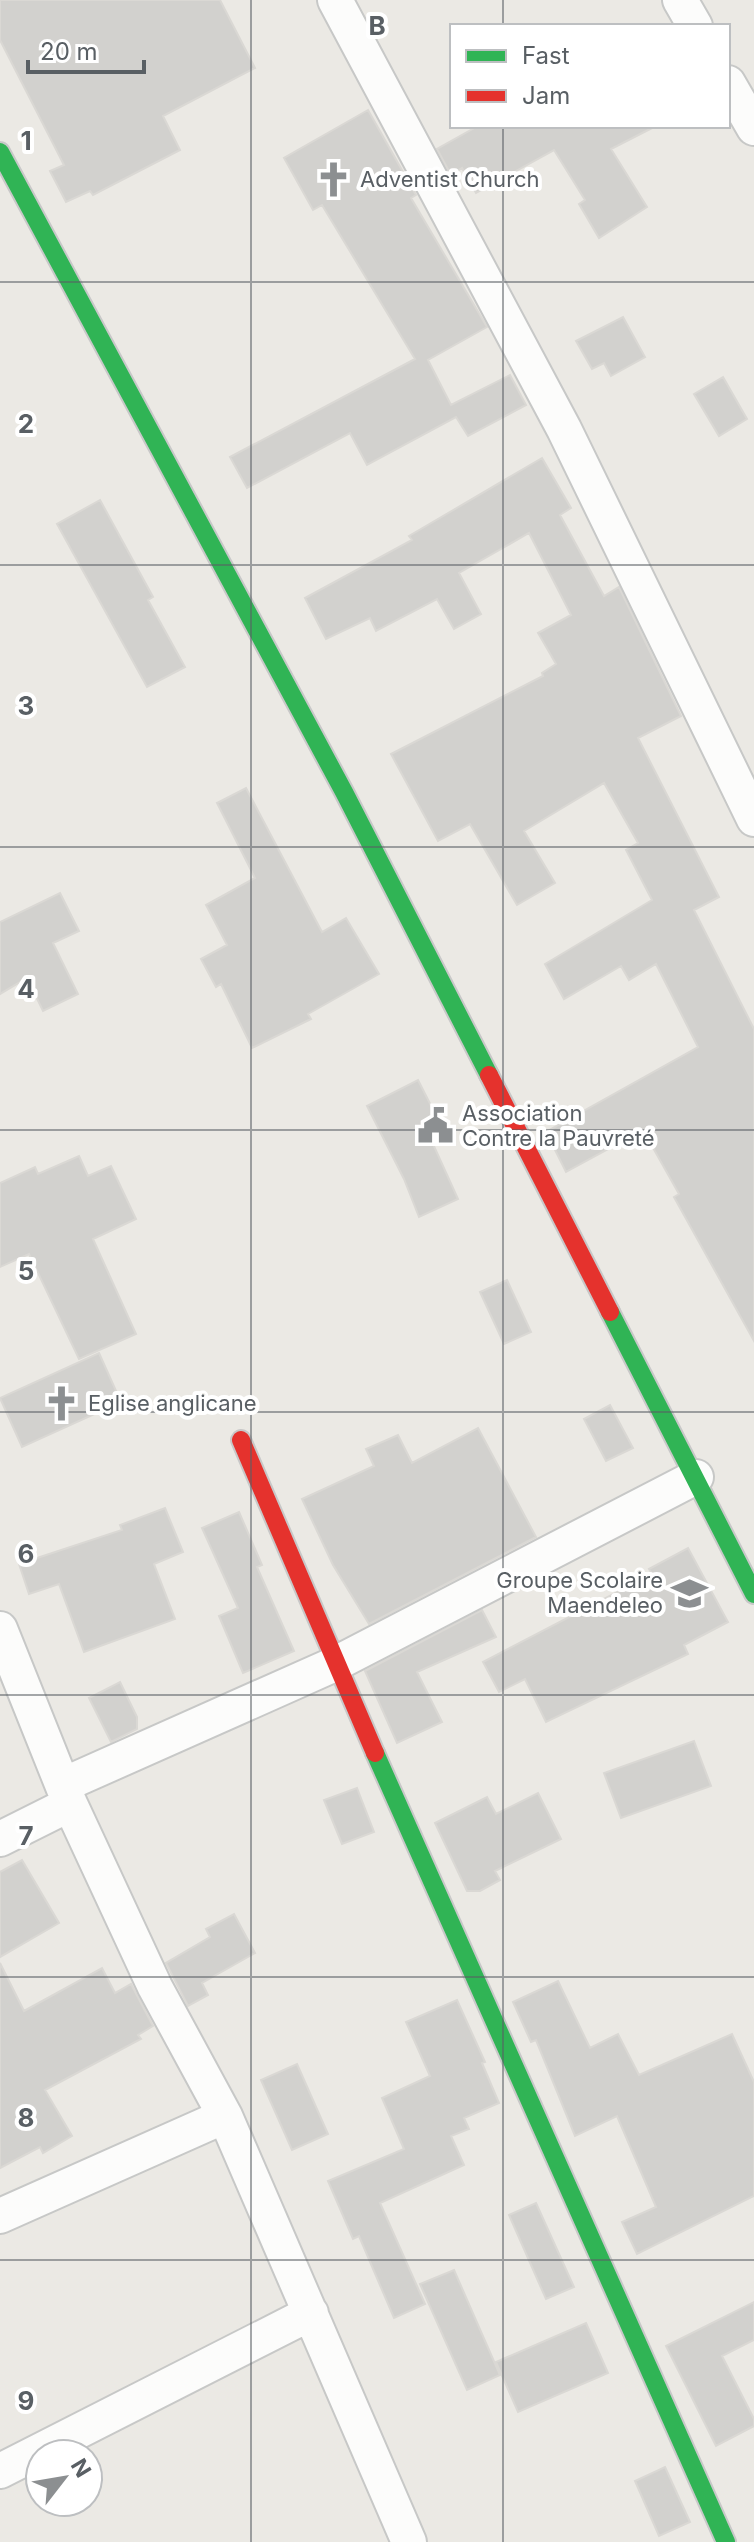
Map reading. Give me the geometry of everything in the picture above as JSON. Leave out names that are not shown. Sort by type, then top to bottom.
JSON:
[{"type":"main road","points":[[0,152],[344,792],[696,1477],[745,1551],[754,1594]]},
{"type":"main road","points":[[241,1440],[335,1664],[726,2542]]},
{"type":"street","points":[[335,0],[564,429],[754,819]]},
{"type":"street","points":[[680,0],[694,24]]},
{"type":"street","points":[[730,86],[754,128]]},
{"type":"street","points":[[0,1839],[67,1795],[335,1664],[696,1477]]},
{"type":"street","points":[[0,1629],[67,1795],[155,1987],[225,2116],[409,2542]]},
{"type":"street","points":[[0,2216],[225,2116]]},
{"type":"street","points":[[0,2471],[311,2313]]},
{"type":"building","points":[[0,0],[220,0],[255,68],[163,116],[180,150],[93,195],[90,191],[66,202],[50,171],[64,165],[0,40]]},
{"type":"building","points":[[368,110],[416,195],[411,198],[487,327],[428,360],[451,405],[510,375],[526,405],[468,436],[456,417],[367,465],[350,433],[247,488],[230,457],[415,359],[322,205],[313,210],[284,158]]},
{"type":"building","points":[[474,128],[652,128],[611,149],[647,207],[599,238],[579,204],[585,200],[554,150],[476,193],[462,168],[451,175],[437,149]]},
{"type":"building","points":[[623,317],[645,357],[611,376],[604,363],[592,369],[576,341]]},
{"type":"building","points":[[723,377],[747,419],[719,436],[694,394]]},
{"type":"building","points":[[542,458],[571,508],[560,515],[604,596],[619,587],[681,716],[638,738],[719,897],[694,910],[754,1029],[754,1341],[674,1197],[679,1194],[643,1130],[566,1172],[546,1132],[698,1047],[656,964],[629,980],[621,966],[564,999],[545,964],[652,900],[626,850],[638,843],[604,783],[524,831],[555,883],[517,905],[470,824],[438,841],[391,754],[543,676],[542,673],[556,664],[538,633],[571,615],[529,533],[459,573],[481,614],[454,629],[437,599],[376,631],[370,618],[326,639],[305,598],[412,540],[409,536]]},
{"type":"building","points":[[100,500],[153,597],[148,600],[185,667],[147,687],[57,524]]},
{"type":"building","points":[[246,788],[322,932],[346,918],[379,974],[308,1014],[311,1019],[252,1048],[221,984],[216,987],[201,959],[227,945],[206,905],[255,878],[217,803]]},
{"type":"building","points":[[60,893],[79,931],[53,943],[78,994],[43,1011],[27,978],[0,994],[0,922]]},
{"type":"building","points":[[418,1080],[447,1137],[433,1144],[458,1199],[419,1217],[404,1179],[367,1106]]},
{"type":"building","points":[[79,1156],[88,1176],[111,1166],[136,1219],[93,1239],[136,1334],[79,1359],[29,1254],[0,1267],[0,1183],[35,1167],[38,1174]]},
{"type":"building","points":[[507,1280],[531,1332],[504,1344],[480,1292]]},
{"type":"building","points":[[99,1353],[121,1402],[22,1447],[0,1398]]},
{"type":"building","points":[[610,1405],[633,1448],[606,1461],[584,1419]]},
{"type":"building","points":[[478,1428],[536,1537],[369,1624],[333,1565],[302,1499],[374,1466],[366,1449],[398,1435],[412,1463]]},
{"type":"building","points":[[165,1508],[183,1552],[154,1564],[175,1619],[84,1652],[59,1584],[29,1594],[19,1564],[122,1530],[120,1525]]},
{"type":"building","points":[[239,1512],[262,1565],[257,1567],[294,1651],[243,1673],[219,1616],[238,1608],[202,1528]]},
{"type":"building","points":[[688,1548],[728,1622],[684,1645],[688,1654],[546,1722],[525,1679],[499,1692],[483,1662],[652,1574],[649,1569]]},
{"type":"building","points":[[482,1610],[496,1637],[417,1672],[442,1722],[397,1743],[365,1671]]},
{"type":"building","points":[[120,1682],[137,1717],[137,1729],[111,1742],[89,1698]]},
{"type":"building","points":[[694,1741],[711,1786],[621,1818],[604,1773]]},
{"type":"building","points":[[357,1788],[374,1832],[342,1844],[324,1800]]},
{"type":"building","points":[[538,1793],[561,1839],[495,1871],[500,1880],[480,1891],[467,1891],[435,1823],[487,1797],[496,1814]]},
{"type":"building","points":[[22,1860],[59,1923],[0,1957],[0,1872]]},
{"type":"building","points":[[234,1914],[255,1953],[202,1983],[208,1995],[188,2006],[166,1963],[210,1937],[206,1929]]},
{"type":"building","points":[[0,1963],[24,2011],[102,1968],[115,1993],[131,1984],[153,2026],[138,2035],[141,2039],[45,2090],[72,2136],[43,2153],[40,2147],[0,2168]]},
{"type":"building","points":[[558,1981],[590,2048],[618,2034],[639,2075],[732,2034],[754,2082],[754,2196],[637,2254],[622,2222],[656,2207],[617,2116],[575,2136],[536,2040],[531,2042],[513,2002]]},
{"type":"building","points":[[457,2000],[485,2062],[482,2063],[499,2103],[464,2118],[469,2129],[451,2136],[464,2165],[380,2203],[425,2304],[394,2318],[359,2236],[353,2239],[328,2181],[404,2149],[382,2098],[430,2076],[406,2022]]},
{"type":"building","points":[[297,2064],[328,2134],[292,2150],[261,2080]]},
{"type":"building","points":[[536,2203],[574,2287],[546,2299],[509,2215]]},
{"type":"building","points":[[454,2270],[500,2375],[467,2390],[420,2284]]},
{"type":"building","points":[[754,2302],[754,2340],[722,2356],[754,2419],[754,2426],[716,2446],[666,2346]]},
{"type":"building","points":[[586,2323],[608,2373],[518,2412],[496,2362]]},
{"type":"building","points":[[665,2467],[690,2522],[659,2536],[635,2481]]},
{"type":"traffic: fast","points":[[0,152],[344,792],[489,1075]]},
{"type":"traffic: fast","points":[[610,1312],[754,1594]]},
{"type":"traffic: fast","points":[[375,1753],[726,2542]]},
{"type":"traffic: jam","points":[[489,1075],[610,1312]]},
{"type":"traffic: jam","points":[[241,1440],[375,1753]]},
{"type":"place","name":"Adventist Church","points":[[334,179]]},
{"type":"place","name":"Association Contre la Pauvreté","points":[[436,1126]]},
{"type":"place","name":"Eglise anglicane","points":[[62,1403]]},
{"type":"place","name":"Groupe Scolaire Maendeleo","points":[[689,1593]]}]
